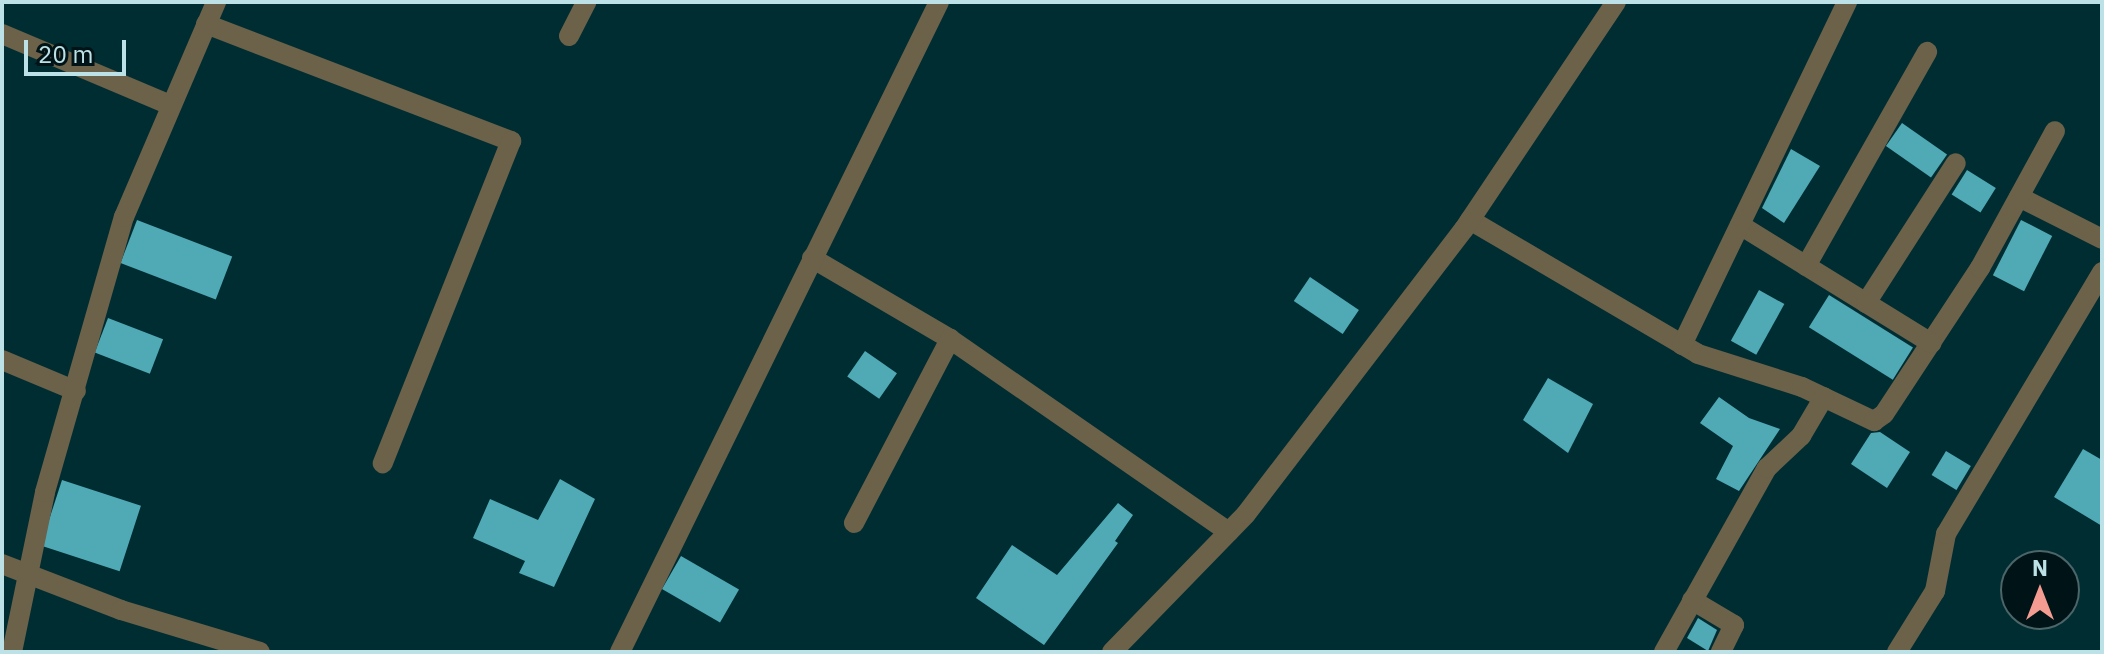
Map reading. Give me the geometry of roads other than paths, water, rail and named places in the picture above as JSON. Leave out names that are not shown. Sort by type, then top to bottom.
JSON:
[{"type":"street","points":[[12,652],[26,574],[124,217],[168,104],[216,2]]},
{"type":"street","points":[[569,36],[586,2]]},
{"type":"street","points":[[620,652],[939,2]]},
{"type":"street","points":[[1112,652],[1229,532],[1470,220],[1616,2]]},
{"type":"street","points":[[1682,345],[1847,2]]},
{"type":"street","points":[[206,24],[511,141],[383,463]]},
{"type":"street","points":[[2,34],[168,104]]},
{"type":"street","points":[[1806,266],[1927,52]]},
{"type":"street","points":[[1470,220],[1682,345],[1824,397],[1869,420],[1879,418],[1931,343],[2055,131]]},
{"type":"street","points":[[1866,303],[1956,163]]},
{"type":"street","points":[[2019,197],[2102,239]]},
{"type":"street","points":[[1740,225],[1931,343]]},
{"type":"street","points":[[812,258],[950,339],[1229,532]]},
{"type":"street","points":[[1897,652],[1935,591],[1946,534],[2102,272]]},
{"type":"street","points":[[854,523],[950,339]]},
{"type":"street","points":[[2,360],[76,391]]},
{"type":"street","points":[[1664,652],[1767,468],[1801,436],[1824,397]]},
{"type":"street","points":[[2,564],[121,610],[260,652]]},
{"type":"street","points":[[1692,600],[1734,625],[1721,652]]}]
